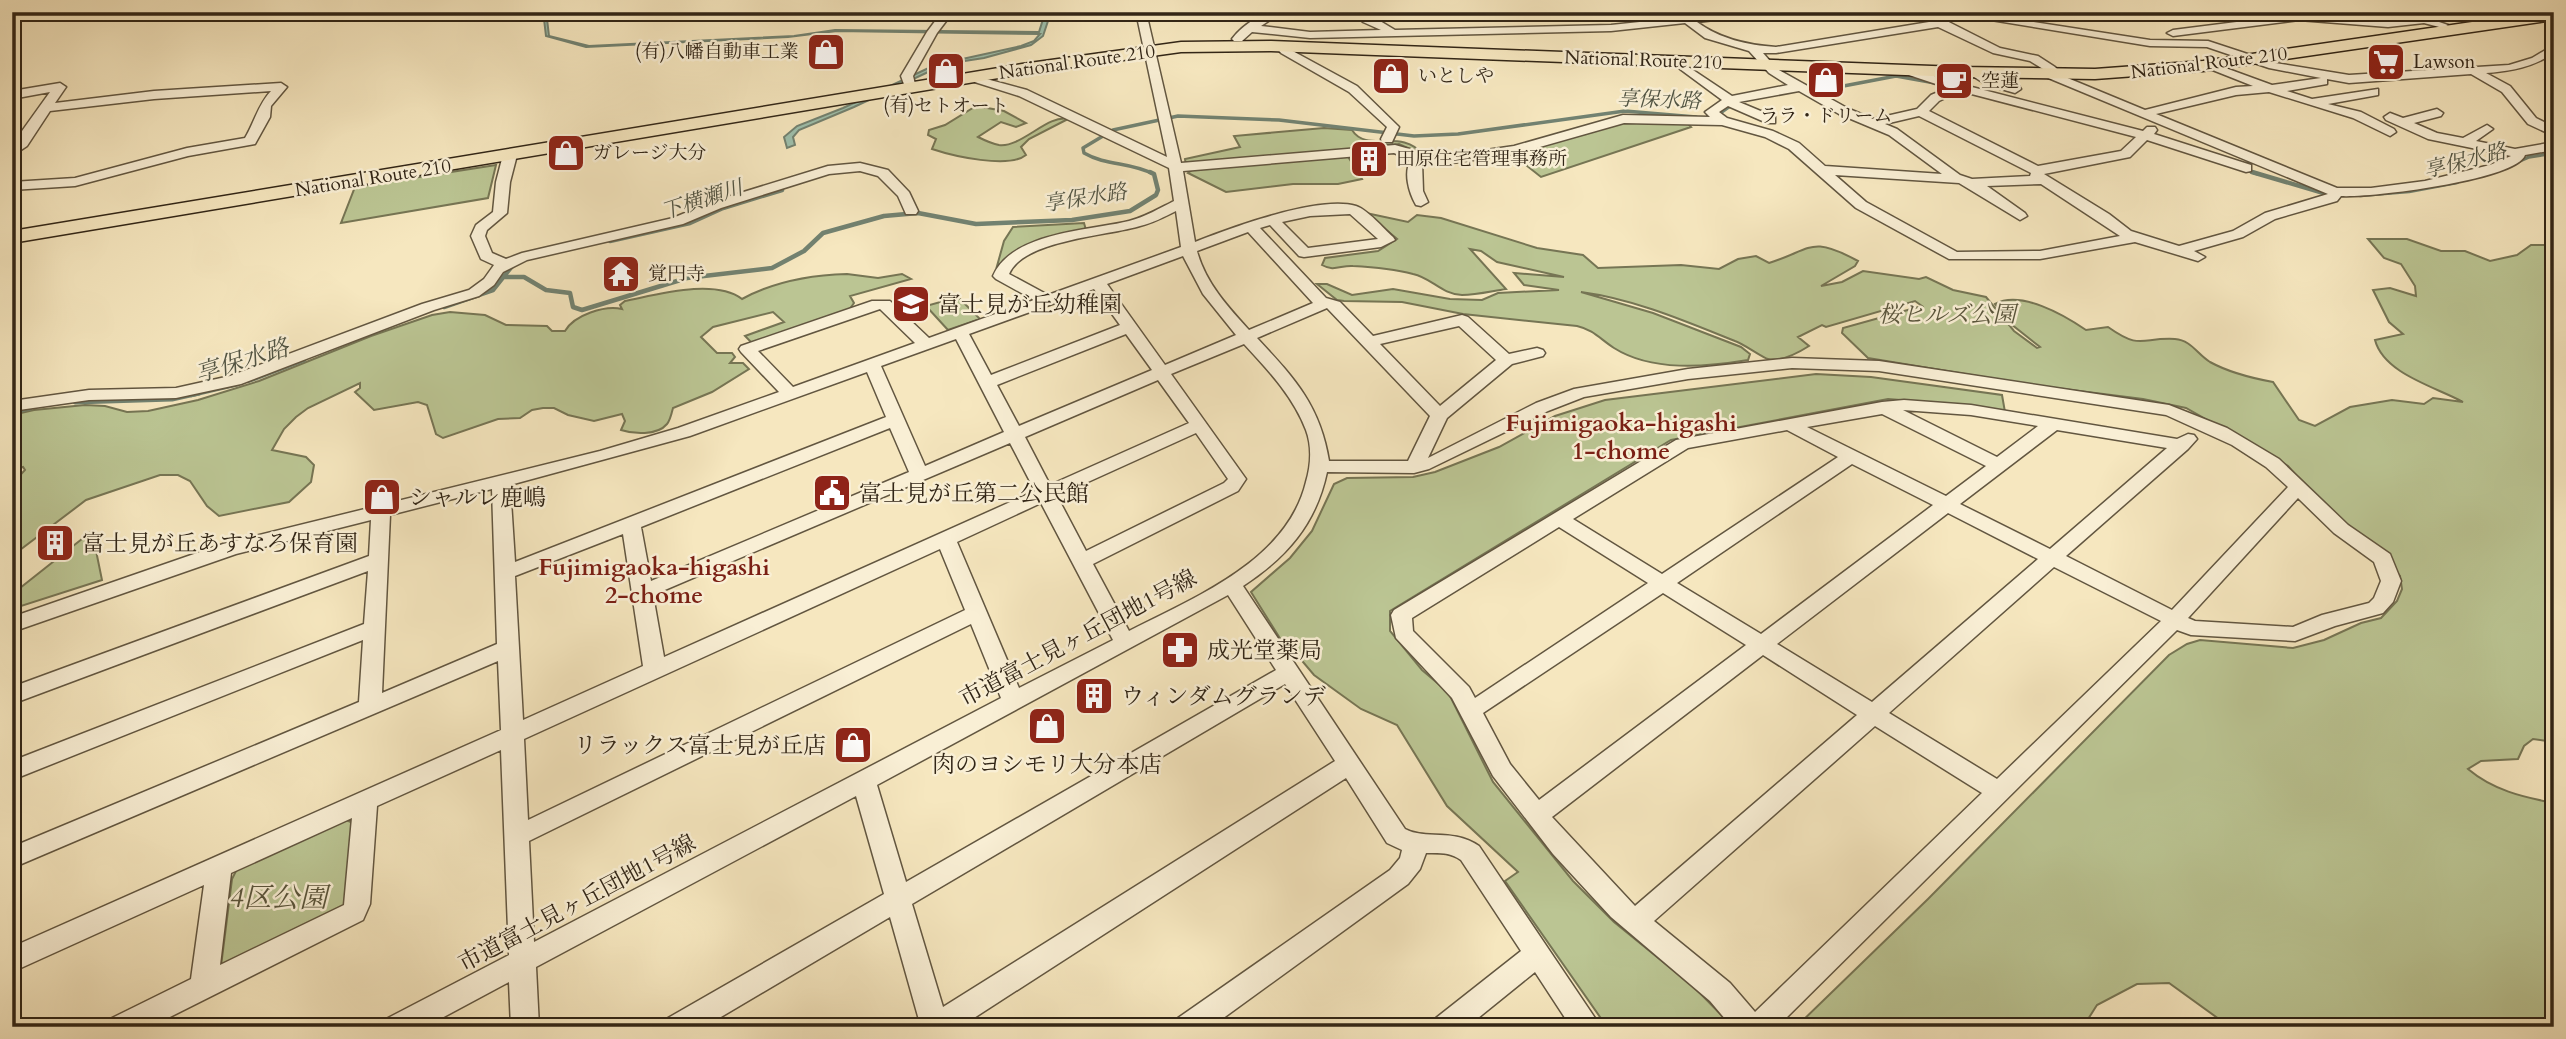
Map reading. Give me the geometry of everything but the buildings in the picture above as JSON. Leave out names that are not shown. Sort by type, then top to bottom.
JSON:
[{"type":"highway","name":"National Route 210","points":[[734,118],[909,84],[1243,34],[2116,74],[2209,65],[2247,56],[2535,12]]},
{"type":"highway","name":"National Route 210","points":[[12,237],[1149,47],[1281,46],[1760,58],[1979,76],[2122,68],[2247,56],[2554,15]]},
{"type":"street","points":[[909,84],[907,76],[932,32],[948,12]]},
{"type":"street","name":"市道富士見ヶ丘団地1号線","points":[[398,1027],[1232,585],[1265,561],[1299,524],[1313,495],[1321,466],[1319,441],[1308,414],[1202,281],[1190,249],[1163,102],[1141,12]]},
{"type":"street","points":[[1149,47],[1155,36],[1152,12]]},
{"type":"street","points":[[1243,34],[1277,12]]},
{"type":"street","points":[[1358,12],[1394,33]]},
{"type":"street","points":[[1677,12],[1711,37],[1760,58],[1801,87],[1893,132],[1956,178]]},
{"type":"street","points":[[1243,34],[1621,28],[1759,12]]},
{"type":"street","points":[[1921,12],[1939,24],[1999,52],[2034,58],[2051,72],[2142,114],[2155,128]]},
{"type":"street","points":[[1947,12],[2164,44],[2208,44],[2273,66],[2364,80],[2526,64],[2554,48]]},
{"type":"street","points":[[2070,18],[2128,38],[2299,17],[2388,24],[2424,20],[2443,25]]},
{"type":"street","points":[[1760,58],[1776,50],[1939,24]]},
{"type":"street","points":[[1281,46],[1285,51],[1353,89],[1392,125],[1387,139]]},
{"type":"street","points":[[2209,65],[2311,103],[2357,115],[2390,132]]},
{"type":"street","points":[[1684,67],[1731,102],[1771,120]]},
{"type":"street","points":[[1904,70],[1957,87],[2155,128],[2306,188],[2334,192],[2372,192],[2443,182],[2504,165],[2519,157],[2518,153]]},
{"type":"street","points":[[2474,71],[2506,89],[2532,121],[2554,132]]},
{"type":"street","points":[[1873,123],[1921,112],[1935,98],[1979,76],[2155,128],[2334,192]]},
{"type":"street","points":[[968,78],[1023,93],[1174,166],[1385,149],[1438,161],[1515,150],[1623,119],[1718,118],[1786,142],[1861,205],[1954,256],[2040,255],[2133,237]]},
{"type":"street","points":[[2142,114],[2229,92],[2271,89],[2339,78]]},
{"type":"street","points":[[2318,82],[2352,96]]},
{"type":"street","points":[[12,95],[60,87],[22,144],[12,152]]},
{"type":"street","points":[[12,186],[75,182],[187,152],[250,141],[264,117],[266,103],[281,87],[155,95],[45,108]]},
{"type":"street","points":[[1718,118],[1713,110],[1731,102],[1767,90],[1801,87]]},
{"type":"street","points":[[2311,103],[2374,92]]},
{"type":"street","points":[[1921,112],[2040,176],[2133,237],[2198,257]]},
{"type":"street","points":[[2437,113],[2396,120],[2432,136],[2518,153],[2554,146]]},
{"type":"street","points":[[1972,183],[2040,176],[2125,154],[2155,128]]},
{"type":"street","points":[[2464,142],[2487,128]]},
{"type":"street","points":[[505,264],[486,256],[478,236],[481,228],[500,213],[503,182],[510,155]]},
{"type":"street","points":[[1419,158],[1413,166],[1416,191],[1421,202]]},
{"type":"street","points":[[12,407],[89,395],[181,392],[242,378],[428,307],[474,293],[485,287],[495,271],[505,264],[533,254],[684,219],[716,205],[822,172],[857,167],[883,173],[904,195],[911,211]]},
{"type":"street","points":[[1822,170],[1956,178],[1972,183],[2020,216]]},
{"type":"street","points":[[2177,251],[2238,234],[2270,216],[2332,198],[2336,195],[2334,192]]},
{"type":"street","points":[[1047,301],[1001,276],[1006,264],[1032,248],[1140,222],[1181,203]]},
{"type":"street","points":[[12,625],[221,552],[650,443],[1098,283],[1249,225],[1272,219],[1315,211],[1353,210],[1388,240],[1304,253],[1272,219]]},
{"type":"street","points":[[1249,225],[1323,304]]},
{"type":"street","points":[[1082,561],[1237,482],[1098,283]]},
{"type":"street","points":[[792,394],[747,349],[878,304],[884,304],[927,345]]},
{"type":"street","points":[[642,592],[1161,372],[1248,338],[1323,304],[1334,304],[1439,415]]},
{"type":"street","points":[[1369,342],[1462,320],[1506,360]]},
{"type":"street","points":[[987,383],[1129,327]]},
{"type":"street","points":[[960,332],[1125,643]]},
{"type":"street","points":[[1414,467],[1439,415],[1506,360],[1537,353]]},
{"type":"street","points":[[1321,466],[1414,467],[1435,462],[1542,407],[1580,393],[1688,374],[1792,363],[1880,366],[2142,404],[2180,414],[2269,459],[2289,475],[2341,529],[2383,559],[2390,581],[2384,602],[2376,608],[2329,620],[2295,634],[2191,628],[1788,424]]},
{"type":"street","points":[[872,365],[919,474]]},
{"type":"street","points":[[1750,1027],[1729,1000],[1635,922],[1594,884],[1536,816],[1501,770],[1457,687],[1403,633],[1401,615],[1682,444],[1904,405],[1964,410],[2182,445]]},
{"type":"street","points":[[1882,407],[1999,465]]},
{"type":"street","points":[[505,573],[895,420]]},
{"type":"street","points":[[1536,816],[2053,424]]},
{"type":"street","points":[[12,960],[1199,425]]},
{"type":"street","points":[[1635,922],[2205,425]]},
{"type":"street","points":[[1471,709],[1485,704],[1851,456]]},
{"type":"street","points":[[501,481],[526,1027]]},
{"type":"street","points":[[1758,1027],[2174,620],[2298,487]]},
{"type":"street","points":[[370,707],[381,511]]},
{"type":"street","points":[[1559,519],[1999,792]]},
{"type":"street","points":[[631,523],[655,670]]},
{"type":"street","points":[[946,539],[1014,702]]},
{"type":"street","points":[[12,696],[378,560]]},
{"type":"street","points":[[1232,585],[1396,836],[1405,841],[1461,845],[1470,853],[1587,1027]]},
{"type":"street","points":[[517,836],[977,613]]},
{"type":"street","points":[[12,771],[374,628]]},
{"type":"street","points":[[12,858],[509,648]]},
{"type":"street","points":[[678,1027],[1289,672]]},
{"type":"street","points":[[864,780],[935,1027],[1349,764]]},
{"type":"street","points":[[122,1027],[354,912],[357,904],[365,801]]},
{"type":"street","points":[[1188,1027],[1399,877],[1411,862],[1417,841]]},
{"type":"street","points":[[204,987],[219,867]]},
{"type":"street","points":[[1446,1027],[1538,954]]},
{"type":"green space","points":[[976,106],[1004,111],[1026,123],[1016,127],[1001,122],[978,137],[999,145],[1016,142],[1052,121],[1068,119],[1029,139],[1021,147],[1026,155],[1018,159],[981,160],[932,149],[936,139],[928,135],[929,130],[945,125]]},
{"type":"green space","points":[[1615,122],[1687,123],[1691,127],[1541,177],[1512,154]]},
{"type":"green space","points":[[1324,128],[1352,130],[1358,137],[1366,140],[1405,143],[1415,147],[1423,155],[1399,144],[1186,166],[1185,159],[1240,147],[1234,136]]},
{"type":"green space","points":[[1347,155],[1362,179],[1338,184],[1293,184],[1226,192],[1188,173],[1192,170]]},
{"type":"green space","points":[[496,165],[488,198],[341,223],[355,187]]},
{"type":"green space","name":"桜ヒルズ公園","points":[[1366,213],[1408,222],[1417,215],[1441,218],[1537,248],[1583,255],[1598,268],[1681,265],[1719,269],[1738,259],[1756,256],[1769,263],[1812,247],[1830,248],[1858,261],[1855,266],[1821,286],[1842,282],[1863,271],[1919,279],[1926,277],[1953,290],[1986,297],[2014,331],[2037,348],[2040,347],[2011,324],[1995,304],[2005,300],[2029,302],[2054,311],[2086,330],[2108,327],[2135,341],[2181,340],[2218,366],[2241,375],[2273,382],[2299,420],[2315,426],[2350,407],[2392,400],[2424,404],[2433,398],[2463,402],[2400,371],[2380,352],[2375,340],[2403,334],[2389,322],[2373,290],[2390,288],[2416,296],[2415,286],[2401,264],[2384,258],[2368,239],[2407,239],[2441,251],[2465,251],[2490,261],[2517,255],[2531,245],[2554,245],[2554,742],[2533,739],[2524,746],[2518,759],[2481,761],[2468,769],[2508,792],[2554,803],[2554,1027],[2230,1027],[2169,983],[2137,984],[2097,1005],[2083,1027],[1796,1027],[1928,899],[2169,655],[2200,640],[2293,648],[2324,640],[2361,623],[2381,618],[2397,601],[2402,589],[2400,576],[2369,541],[2323,506],[2288,466],[2186,408],[2143,399],[2032,385],[1868,358],[1842,333],[1843,328],[1922,306],[1915,301],[1826,327],[1822,325],[1798,337],[1809,346],[1790,356],[1773,360],[1739,343],[1659,312],[1581,292],[1653,313],[1741,347],[1750,354],[1748,360],[1697,366],[1662,364],[1629,356],[1592,332],[1577,326],[1463,314],[1402,302],[1337,300],[1317,284],[1327,284],[1352,295],[1393,289],[1450,299],[1482,300],[1498,293],[1559,290],[1524,285],[1514,273],[1564,277],[1497,262],[1481,251],[1470,249],[1506,289],[1462,295],[1448,292],[1420,276],[1406,272],[1353,266],[1330,268],[1322,265],[1325,258],[1378,251],[1397,239]]},
{"type":"green space","points":[[1084,223],[1086,230],[1024,247],[997,266],[1004,241],[1013,227]]},
{"type":"green space","points":[[847,274],[878,278],[902,274],[911,279],[850,296],[854,303],[849,310],[753,344],[745,336],[784,322],[773,312],[713,327],[701,337],[717,353],[732,353],[735,357],[730,363],[743,363],[749,369],[712,392],[673,408],[668,423],[657,431],[638,433],[621,430],[625,421],[622,414],[594,421],[568,415],[554,408],[543,408],[532,410],[520,418],[498,419],[443,438],[436,434],[427,405],[418,402],[374,410],[355,392],[360,388],[360,383],[308,408],[284,429],[272,450],[306,457],[314,465],[311,482],[289,502],[219,516],[207,506],[190,481],[178,475],[160,475],[86,500],[12,556],[12,484],[25,470],[23,467],[12,470],[12,415],[85,405],[105,406],[127,412],[148,411],[198,400],[259,381],[371,336],[432,315],[450,312],[485,315],[506,325],[547,326],[552,331],[565,331],[575,320],[590,312],[607,308],[622,309],[620,305],[625,301],[652,295],[701,289],[730,293],[742,299],[793,281]]},
{"type":"green space","points":[[958,297],[980,319],[948,330],[926,306]]},
{"type":"green space","points":[[1816,374],[1871,377],[2002,395],[2005,412],[1964,405],[1888,399],[1671,440],[1390,611],[1390,631],[1422,670],[1448,692],[1493,782],[1573,881],[1614,922],[1694,987],[1733,1027],[1607,1027],[1505,881],[1518,872],[1447,806],[1397,725],[1361,709],[1314,675],[1298,656],[1286,648],[1251,592],[1290,558],[1312,531],[1334,484],[1347,478],[1413,477],[1435,472],[1499,447],[1555,416],[1605,400]]},
{"type":"green space","points":[[92,531],[102,580],[15,608],[15,592]]},
{"type":"green space","name":"4区公園","points":[[344,819],[353,823],[346,909],[221,966],[232,879],[238,867]]},
{"type":"shaded area","points":[[550,12],[547,19],[549,36],[589,46],[794,36],[835,30],[1039,32],[1045,13],[1051,12],[1043,36],[1031,45],[984,58],[945,64],[799,130],[793,137],[795,145],[787,148],[784,137],[797,126],[843,108],[935,65],[1021,46],[1034,41],[1040,34],[837,31],[788,37],[586,47],[546,36],[544,19]]},
{"type":"waterway","name":"享保水路","points":[[1812,92],[1896,76],[1935,83]]},
{"type":"waterway","name":"享保水路","points":[[1716,116],[1730,106]]},
{"type":"waterway","name":"享保水路","points":[[1153,174],[1136,167],[1092,157],[1084,153],[1083,148],[1113,130],[1178,116],[1279,120],[1414,136],[1458,134],[1625,111],[1696,117]]},
{"type":"waterway","name":"享保水路","points":[[2513,164],[2529,157],[2554,153]]},
{"type":"waterway","name":"享保水路","points":[[2246,170],[2252,172]]},
{"type":"waterway","name":"享保水路","points":[[503,277],[524,277],[546,290],[570,293],[573,307],[582,310],[687,278],[772,268],[804,251],[823,233],[884,216],[918,213],[976,224],[1072,220],[1130,211],[1156,195],[1158,190],[1154,174],[1150,172]]},
{"type":"waterway","name":"享保水路","points":[[2252,172],[2327,194]]},
{"type":"waterway","name":"享保水路","points":[[2252,172],[2258,174]]},
{"type":"waterway","name":"享保水路","points":[[2360,195],[2409,191],[2457,182]]},
{"type":"waterway","name":"下横瀬川","points":[[610,241],[690,223],[723,208],[782,190]]},
{"type":"waterway","name":"下横瀬川","points":[[503,277],[513,265]]},
{"type":"waterway","name":"下横瀬川","points":[[444,307],[493,290],[503,277]]},
{"type":"waterway","name":"享保水路","points":[[248,381],[304,360]]},
{"type":"waterway","name":"享保水路","points":[[191,395],[238,384]]},
{"type":"waterway","name":"享保水路","points":[[75,402],[172,399],[199,393]]},
{"type":"waterway","name":"享保水路","points":[[12,412],[30,408]]},
{"type":"place","name":"(有)八幡自動車工業","points":[[826,52]]},
{"type":"place","name":"Lawson","points":[[2386,62]]},
{"type":"place","name":"(有)セトオート","points":[[946,71]]},
{"type":"place","name":"いとしや","points":[[1391,76]]},
{"type":"place","name":"ララ・ドリーム","points":[[1826,80]]},
{"type":"place","name":"空蓮","points":[[1954,81]]},
{"type":"place","name":"ガレージ大分","points":[[566,153]]},
{"type":"place","name":"田原住宅管理事務所","points":[[1369,159]]},
{"type":"place","name":"覚円寺","points":[[621,274]]},
{"type":"place","name":"富士見が丘幼稚園","points":[[911,304]]},
{"type":"place","name":"富士見が丘第二公民館","points":[[832,493]]},
{"type":"place","name":"シャルレ鹿嶋","points":[[382,497]]},
{"type":"place","name":"富士見が丘あすなろ保育園","points":[[55,543]]},
{"type":"place","name":"成光堂薬局","points":[[1180,650]]},
{"type":"place","name":"ウィンダムグランデ","points":[[1094,696]]},
{"type":"place","name":"肉のヨシモリ大分本店","points":[[1047,726]]},
{"type":"place","name":"リラックス富士見が丘店","points":[[853,745]]},
{"type":"district","name":"Fujimigaoka-higashi 1-chome","points":[[1621,437]]},
{"type":"district","name":"Fujimigaoka-higashi 2-chome","points":[[654,581]]}]
